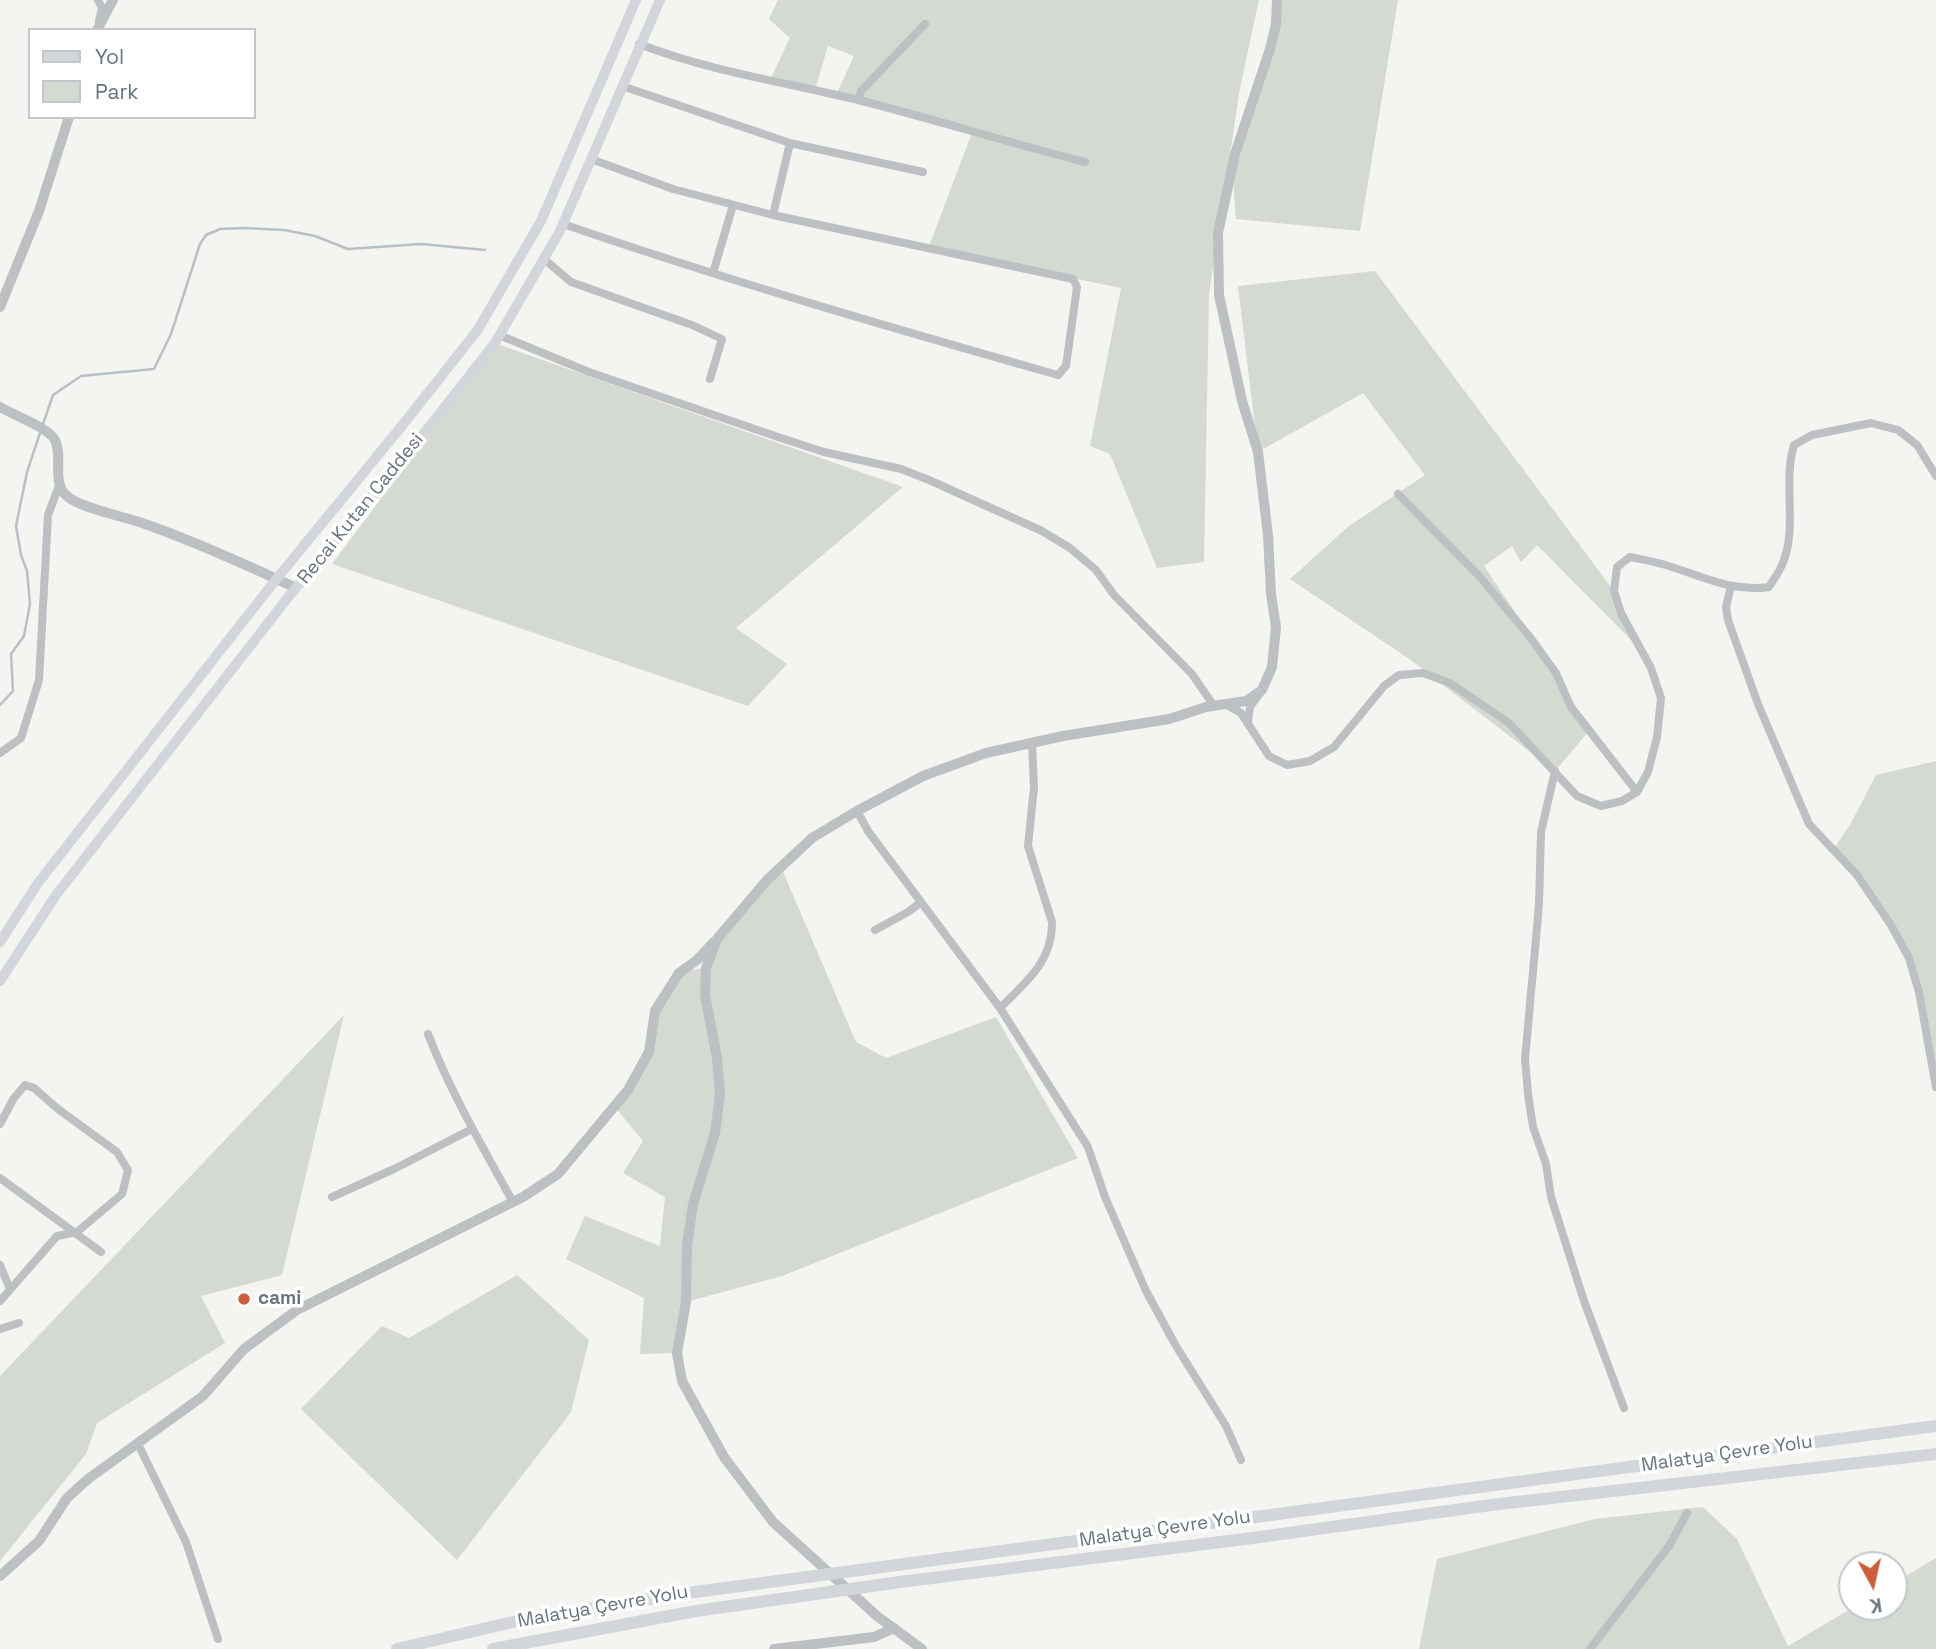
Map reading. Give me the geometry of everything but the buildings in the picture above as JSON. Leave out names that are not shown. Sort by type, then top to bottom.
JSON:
[{"type":"highway","name":"Malatya Çevre Yolu","points":[[397,1649],[517,1621],[680,1594],[1936,1426]]},
{"type":"highway","name":"Malatya Çevre Yolu","points":[[493,1649],[696,1611],[900,1582],[1505,1503],[1936,1454]]},
{"type":"main road","name":"Recai Kutan Caddesi","points":[[0,942],[38,883],[276,579],[477,331],[541,221],[636,0]]},
{"type":"main road","name":"Recai Kutan Caddesi","points":[[0,981],[56,895],[296,588],[418,441],[499,335],[563,224],[660,0]]},
{"type":"street","points":[[97,26],[102,8],[98,0]]},
{"type":"street","points":[[97,26],[113,0]]},
{"type":"street","points":[[1248,722],[1250,707],[1262,690],[1272,667],[1276,627],[1258,452],[1242,401],[1219,295],[1218,233],[1235,154],[1270,49],[1276,24],[1277,0]]},
{"type":"street","points":[[858,100],[861,91],[925,24]]},
{"type":"street","points":[[639,44],[675,58],[858,100],[1007,143],[1085,162]]},
{"type":"street","points":[[622,86],[790,143],[923,172]]},
{"type":"street","points":[[0,307],[39,211],[67,119]]},
{"type":"street","points":[[773,215],[790,143]]},
{"type":"street","points":[[563,224],[841,314],[1058,375],[1066,366],[1077,288],[1073,279],[773,215],[673,190],[591,159]]},
{"type":"street","points":[[713,274],[733,205]]},
{"type":"street","points":[[544,259],[571,282],[692,325],[722,339],[710,379]]},
{"type":"street","points":[[499,335],[589,372],[778,438],[910,473],[1042,531],[1070,548],[1096,569],[1114,595],[1192,674],[1214,706]]},
{"type":"street","points":[[0,407],[49,433],[56,440],[57,472],[68,498],[199,544],[296,588]]},
{"type":"street","points":[[1225,704],[1241,713],[1269,756],[1287,765],[1310,761],[1334,747],[1384,686],[1399,675],[1423,673],[1450,683],[1509,723],[1577,796],[1601,806],[1622,801],[1637,792],[1648,772],[1657,737],[1661,698],[1651,667],[1622,613],[1614,591],[1617,567],[1630,557],[1662,564],[1731,586],[1753,590],[1769,587],[1783,565],[1788,536],[1789,460],[1794,445],[1812,436],[1871,423],[1898,430],[1917,445],[1936,477]]},
{"type":"street","points":[[0,753],[21,738],[39,680],[48,515],[60,483]]},
{"type":"street","points":[[1398,495],[1480,577],[1530,637],[1556,673],[1571,707],[1637,792]]},
{"type":"street","points":[[1731,586],[1726,607],[1728,620],[1758,704],[1809,824],[1857,874],[1909,958],[1919,992],[1936,1087]]},
{"type":"street","points":[[0,1576],[39,1541],[67,1498],[203,1396],[244,1349],[297,1310],[513,1202],[558,1174],[628,1090],[649,1052],[655,1011],[679,973],[697,960],[767,880],[804,846],[857,811],[923,776],[986,753],[1169,719],[1214,706],[1246,701],[1262,690]]},
{"type":"street","points":[[1000,1007],[1035,973],[1051,946],[1053,934],[1052,922],[1028,846],[1034,787],[1032,743]]},
{"type":"street","points":[[1555,771],[1541,832],[1539,905],[1525,1059],[1528,1094],[1533,1127],[1546,1164],[1552,1198],[1584,1301],[1624,1408]]},
{"type":"street","points":[[857,811],[868,831],[920,903],[1000,1007],[1088,1147],[1105,1197],[1146,1291],[1176,1346],[1226,1426],[1241,1460]]},
{"type":"street","points":[[875,930],[920,903]]},
{"type":"street","points":[[717,939],[706,968],[705,995],[717,1058],[720,1094],[715,1133],[693,1204],[687,1245],[686,1302],[677,1353],[682,1381],[724,1457],[773,1522],[877,1616],[922,1649]]},
{"type":"street","points":[[428,1034],[472,1129],[513,1202]]},
{"type":"street","points":[[0,1124],[14,1098],[26,1085],[34,1088],[117,1152],[128,1170],[122,1194],[77,1232],[57,1236],[9,1287],[0,1301]]},
{"type":"street","points":[[332,1197],[472,1129]]},
{"type":"street","points":[[0,1178],[101,1252]]},
{"type":"street","points":[[0,1265],[9,1287]]},
{"type":"street","points":[[0,1329],[19,1323]]},
{"type":"street","points":[[138,1444],[186,1542],[218,1639]]},
{"type":"street","points":[[1590,1649],[1669,1546],[1687,1513]]},
{"type":"street","points":[[774,1649],[874,1637],[894,1628]]},
{"type":"green space","points":[[778,0],[1259,0],[1240,88],[1209,294],[1204,562],[1157,568],[1110,454],[1090,446],[1121,288],[928,249],[972,133],[836,95],[854,56],[828,46],[815,90],[770,80],[790,38],[769,19]]},
{"type":"green space","points":[[1275,0],[1398,0],[1360,231],[1236,219],[1232,167],[1273,37]]},
{"type":"green space","points":[[1375,271],[1614,591],[1643,652],[1537,545],[1521,562],[1512,546],[1484,566],[1556,673],[1589,731],[1555,771],[1408,658],[1290,579],[1349,526],[1425,475],[1363,393],[1258,452],[1238,286]]},
{"type":"green space","points":[[497,344],[903,487],[736,628],[787,664],[748,706],[332,564]]},
{"type":"green space","points":[[1936,761],[1936,1088],[1909,958],[1834,848],[1850,825],[1876,775]]},
{"type":"green space","points":[[781,867],[856,1042],[886,1058],[996,1017],[1078,1158],[782,1276],[686,1302],[677,1353],[640,1354],[644,1298],[566,1259],[585,1216],[660,1246],[665,1197],[623,1173],[643,1141],[614,1106],[648,1052],[655,1011],[679,973],[706,967],[717,939]]},
{"type":"green space","points":[[344,1015],[282,1275],[201,1296],[225,1343],[97,1423],[86,1454],[0,1561],[0,1376]]},
{"type":"green space","points":[[517,1275],[589,1340],[571,1412],[457,1560],[301,1409],[382,1326],[409,1338]]},
{"type":"green space","points":[[1703,1507],[1737,1539],[1788,1646],[1838,1616],[1838,1621],[1908,1621],[1908,1575],[1936,1558],[1936,1649],[1419,1649],[1437,1559],[1595,1519]]},
{"type":"waterway","points":[[43,424],[53,395],[81,376],[154,369],[171,334],[200,244],[206,235],[220,229],[284,230],[315,236],[348,249],[421,244],[485,250]]},
{"type":"waterway","points":[[0,705],[13,691],[11,654],[24,636],[30,604],[27,571],[16,526],[27,472],[41,430]]},
{"type":"place","name":"cami","points":[[244,1299]]}]
